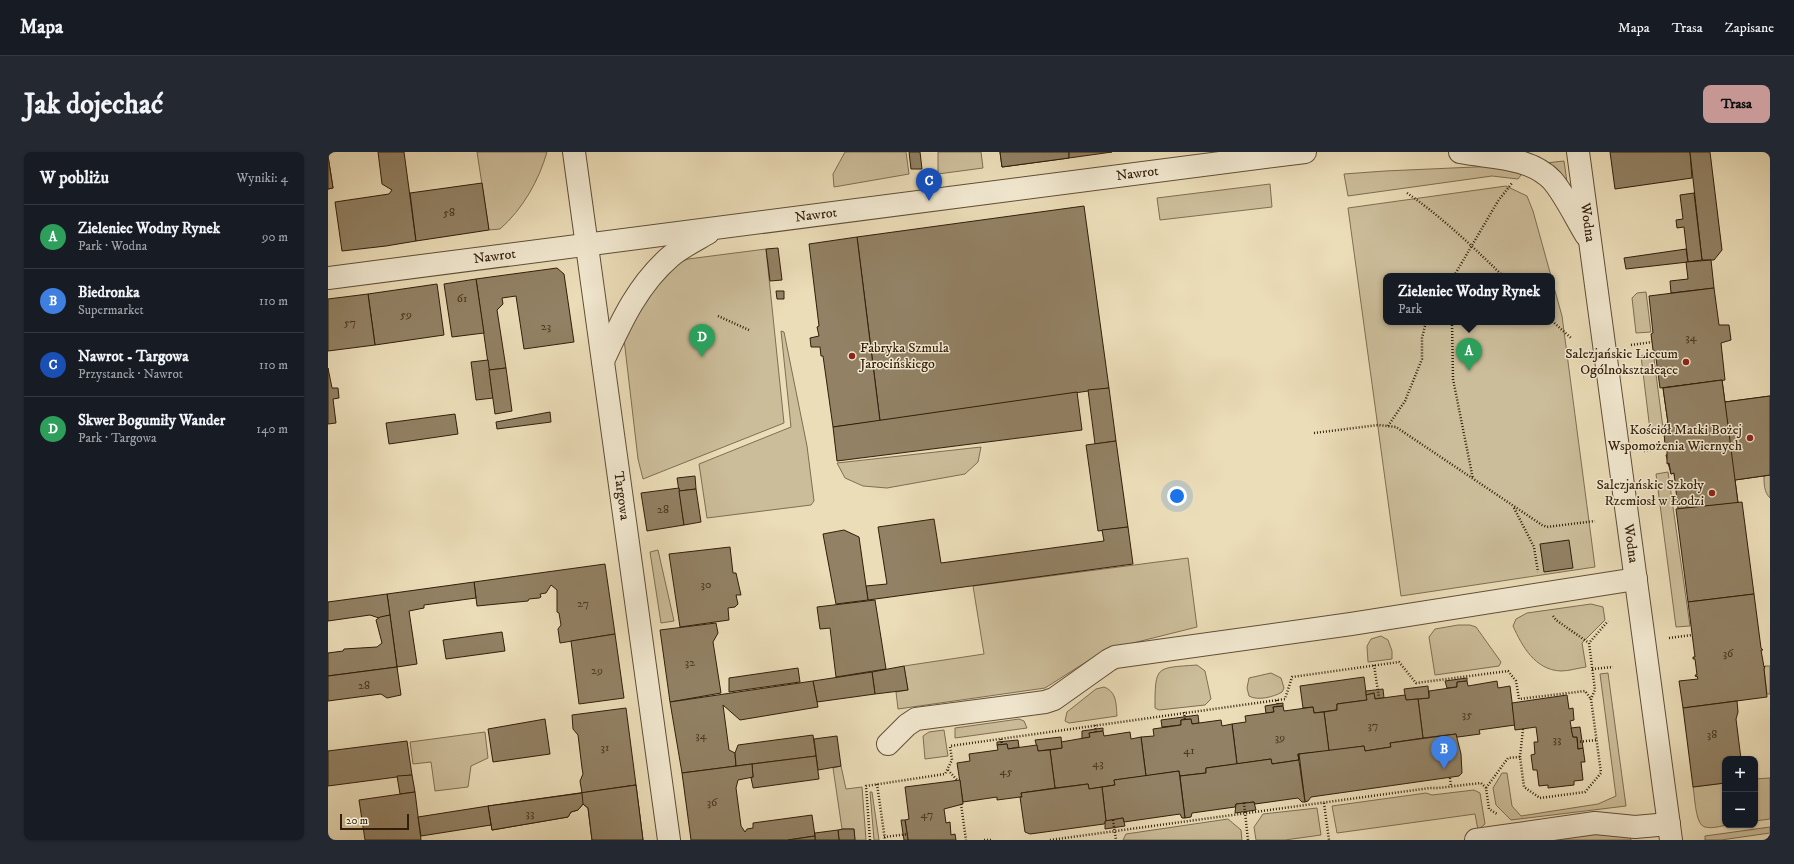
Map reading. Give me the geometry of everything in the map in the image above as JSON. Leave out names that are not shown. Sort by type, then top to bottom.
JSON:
[{"type":"street","name":"Targowa","points":[[574,152],[669,840]]},
{"type":"street","name":"Nawrot","points":[[328,278],[1305,152]]},
{"type":"street","points":[[1460,152],[1511,160],[1533,167],[1543,173],[1552,181],[1591,244]]},
{"type":"street","name":"Wodna","points":[[1578,152],[1670,832]]},
{"type":"street","points":[[603,362],[625,315],[643,287],[672,256],[715,229]]},
{"type":"street","points":[[888,744],[907,725],[916,719],[1045,702],[1054,699],[1115,657],[1351,624],[1636,580]]},
{"type":"street","points":[[1476,840],[1595,823],[1670,832]]},
{"type":"path","points":[[1456,273],[1498,201],[1513,181]]},
{"type":"path","points":[[1407,193],[1420,202],[1472,246],[1500,273]]},
{"type":"path","points":[[718,316],[749,330]]},
{"type":"path","points":[[1555,324],[1571,338]]},
{"type":"path","points":[[1388,426],[1405,401],[1422,359],[1422,338],[1425,325]]},
{"type":"path","points":[[1452,325],[1454,379],[1473,480]]},
{"type":"path","points":[[1631,346],[1652,342]]},
{"type":"path","points":[[1314,433],[1378,425],[1396,427],[1514,508],[1542,525],[1547,527],[1595,521]]},
{"type":"path","points":[[1644,451],[1667,448]]},
{"type":"path","points":[[1514,508],[1534,547],[1538,574]]},
{"type":"path","points":[[1523,729],[1520,757],[1524,787],[1540,798],[1585,792],[1601,773],[1591,699],[1595,690],[1589,643],[1608,621]]},
{"type":"path","points":[[1669,638],[1692,635]]},
{"type":"path","points":[[870,840],[866,786],[945,774],[952,760],[950,746],[1184,712],[1286,699],[1292,677],[1399,662],[1416,683],[1508,671],[1516,681],[1519,700],[1585,692],[1591,699]]},
{"type":"path","points":[[1374,665],[1379,698]]},
{"type":"path","points":[[1592,670],[1613,667]]},
{"type":"path","points":[[1462,676],[1462,682]]},
{"type":"path","points":[[1277,700],[1278,707]]},
{"type":"path","points":[[1184,712],[1185,719]]},
{"type":"path","points":[[1095,725],[1096,732]]},
{"type":"path","points":[[1001,739],[1002,745]]},
{"type":"path","points":[[1577,742],[1596,740]]},
{"type":"path","points":[[1486,788],[1508,758],[1520,757]]},
{"type":"path","points":[[948,770],[957,780]]},
{"type":"path","points":[[1450,778],[1451,787]]},
{"type":"path","points":[[1050,840],[1430,788],[1481,783],[1486,788],[1489,808],[1500,816]]},
{"type":"path","points":[[877,784],[884,839],[908,834]]},
{"type":"path","points":[[1244,803],[1248,840]]},
{"type":"path","points":[[1324,803],[1329,840]]},
{"type":"path","points":[[961,804],[966,840]]},
{"type":"path","points":[[1113,820],[1116,840]]},
{"type":"path","points":[[984,840],[993,840]]},
{"type":"shaded area","points":[[477,152],[547,152],[540,173],[529,194],[516,212],[500,229],[489,230]]},
{"type":"shaded area","points":[[845,152],[906,152],[909,174],[834,187],[833,174]]},
{"type":"shaded area","points":[[938,152],[981,152],[983,168],[938,174]]},
{"type":"shaded area","points":[[1564,161],[1568,189],[1546,163]]},
{"type":"shaded area","points":[[1497,166],[1524,171],[1518,179],[1492,176],[1348,196],[1344,174],[1385,171]]},
{"type":"shaded area","points":[[1270,184],[1272,207],[1160,220],[1157,198]]},
{"type":"shaded area","points":[[1506,186],[1527,196],[1533,211],[1550,273],[1383,273],[1383,325],[1555,325],[1555,291],[1562,316],[1595,567],[1401,596],[1348,208]]},
{"type":"shaded area","points":[[766,249],[784,423],[643,479],[638,459],[624,339],[644,299],[673,265],[688,259]]},
{"type":"shaded area","points":[[1646,292],[1651,332],[1636,333],[1632,298],[1637,293]]},
{"type":"shaded area","points":[[781,331],[784,332],[807,446],[814,501],[811,505],[707,518],[699,464],[791,427]]},
{"type":"shaded area","points":[[1653,351],[1663,428],[1650,430],[1641,356]]},
{"type":"shaded area","points":[[981,447],[978,462],[965,474],[887,488],[863,486],[845,478],[837,463]]},
{"type":"shaded area","points":[[1668,472],[1690,626],[1676,627],[1656,474]]},
{"type":"shaded area","points":[[1770,475],[1770,498],[1765,491],[1764,476]]},
{"type":"shaded area","points":[[658,550],[674,621],[661,623],[650,552]]},
{"type":"shaded area","points":[[1188,558],[1197,627],[1105,650],[1045,688],[898,709],[896,692],[908,690],[904,666],[984,654],[973,586]]},
{"type":"shaded area","points":[[1591,604],[1603,607],[1605,620],[1582,643],[1586,667],[1561,671],[1552,670],[1544,666],[1537,662],[1525,649],[1513,626],[1516,619],[1527,613]]},
{"type":"shaded area","points":[[1458,625],[1470,625],[1476,627],[1501,662],[1499,666],[1435,675],[1429,637],[1435,629]]},
{"type":"shaded area","points":[[1381,636],[1388,640],[1392,651],[1392,659],[1368,662],[1367,646],[1371,639]]},
{"type":"shaded area","points":[[1197,665],[1205,671],[1211,699],[1205,705],[1159,710],[1155,708],[1157,676],[1166,669],[1173,667]]},
{"type":"shaded area","points":[[1765,666],[1770,666],[1770,694],[1767,694],[1764,669]]},
{"type":"shaded area","points":[[1271,673],[1281,678],[1284,688],[1282,692],[1266,698],[1249,696],[1247,688],[1249,678]]},
{"type":"shaded area","points":[[1608,673],[1626,806],[1511,820],[1496,805],[1493,788],[1502,773],[1507,773],[1512,806],[1521,816],[1598,804],[1616,796],[1600,674]]},
{"type":"shaded area","points":[[1104,687],[1114,695],[1117,716],[1069,723],[1065,721],[1067,712],[1096,689]]},
{"type":"shaded area","points":[[1019,719],[1024,721],[1027,728],[955,738],[955,728]]},
{"type":"shaded area","points":[[944,730],[948,756],[925,759],[923,736],[929,732]]},
{"type":"shaded area","points":[[485,732],[488,758],[471,766],[468,787],[435,791],[431,762],[413,764],[410,742]]},
{"type":"shaded area","points":[[841,766],[846,789],[862,787],[866,840],[855,840],[854,829],[842,829],[833,768]]},
{"type":"shaded area","points":[[1770,778],[1770,819],[1758,821],[1758,779]]},
{"type":"shaded area","points":[[1722,783],[1722,826],[1708,828],[1702,825],[1699,821],[1693,787]]},
{"type":"shaded area","points":[[1474,790],[1480,793],[1485,824],[1478,830],[1475,814],[1337,833],[1332,806],[1426,793],[1432,795]]},
{"type":"shaded area","points":[[870,792],[872,792],[879,840],[874,840]]},
{"type":"shaded area","points":[[1317,808],[1321,835],[1285,840],[1256,840],[1254,827],[1263,814]]},
{"type":"shaded area","points":[[1228,819],[1241,830],[1242,840],[1123,840],[1126,834]]},
{"type":"shaded area","points":[[1770,827],[1770,833],[1721,840],[1705,840],[1705,836]]},
{"type":"shaded area","points":[[1599,832],[1630,835],[1631,840],[1544,840]]},
{"type":"building","points":[[378,152],[404,152],[416,241],[342,251],[335,202],[389,194],[392,190],[382,184]]},
{"type":"building","points":[[909,152],[920,152],[922,169],[911,169]]},
{"type":"building","points":[[1000,152],[1069,152],[1069,158],[1002,167]]},
{"type":"building","points":[[1000,152],[1069,152],[1069,158],[1002,167]]},
{"type":"building","points":[[1069,152],[1112,152],[1069,158]]},
{"type":"building","points":[[1610,152],[1690,152],[1692,178],[1615,189]]},
{"type":"building","points":[[1690,152],[1710,152],[1722,250],[1714,260],[1702,260]]},
{"type":"building","points":[[328,156],[333,188],[328,189]]},
{"type":"building","points":[[328,156],[333,188],[328,189]]},
{"type":"building","points":[[482,183],[489,230],[416,241],[410,193]]},
{"type":"building","points":[[1694,193],[1702,260],[1688,262],[1684,227],[1677,228],[1676,220],[1683,219],[1680,195]]},
{"type":"building","points":[[1084,206],[1109,388],[880,421],[857,237]]},
{"type":"building","points":[[857,237],[880,421],[833,427],[823,356],[821,356],[820,347],[811,347],[810,338],[819,336],[817,327],[819,326],[809,244]]},
{"type":"building","points":[[778,248],[782,280],[770,281],[766,249]]},
{"type":"building","points":[[1686,249],[1688,262],[1626,269],[1624,258]]},
{"type":"building","points":[[1711,260],[1714,288],[1671,293],[1670,281],[1688,279],[1686,262]]},
{"type":"building","points":[[557,268],[564,274],[574,342],[524,349],[516,296],[502,298],[503,304],[497,310],[506,368],[489,370],[476,279]]},
{"type":"building","points":[[476,279],[484,333],[452,337],[444,284]]},
{"type":"building","points":[[437,284],[444,335],[375,345],[368,294]]},
{"type":"building","points":[[1714,288],[1719,325],[1729,325],[1731,340],[1721,343],[1725,380],[1660,388],[1651,334],[1653,333],[1649,296]]},
{"type":"building","points":[[776,291],[784,291],[784,299],[777,299]]},
{"type":"building","points":[[368,294],[375,345],[328,351],[328,299]]},
{"type":"building","points":[[488,360],[493,398],[476,400],[471,362]]},
{"type":"building","points":[[328,368],[332,388],[338,388],[339,398],[333,399],[336,423],[328,424]]},
{"type":"building","points":[[506,368],[512,411],[495,414],[489,370]]},
{"type":"building","points":[[1722,380],[1738,503],[1679,509],[1674,473],[1671,474],[1666,455],[1668,454],[1667,443],[1665,443],[1664,424],[1668,423],[1663,388]]},
{"type":"building","points":[[1722,380],[1725,402],[1770,396],[1770,475],[1735,480],[1738,503],[1678,509],[1674,473],[1671,474],[1669,463],[1667,464],[1667,443],[1665,443],[1664,424],[1668,423],[1663,388]]},
{"type":"building","points":[[1109,388],[1116,441],[1095,444],[1088,390]]},
{"type":"building","points":[[1077,392],[1082,430],[837,461],[833,427]]},
{"type":"building","name":"Kościół Matki Bożej Wspomożenia Wiernych","points":[[1770,396],[1770,475],[1735,480],[1725,402]]},
{"type":"building","points":[[550,412],[551,422],[497,429],[496,422]]},
{"type":"building","points":[[455,414],[458,434],[389,444],[386,423]]},
{"type":"building","points":[[1116,441],[1128,527],[1098,531],[1086,445]]},
{"type":"building","points":[[695,476],[696,489],[679,491],[677,478]]},
{"type":"building","points":[[679,488],[684,525],[647,531],[641,493]]},
{"type":"building","points":[[696,489],[701,522],[684,525],[679,491]]},
{"type":"building","points":[[1742,502],[1754,594],[1688,602],[1676,509]]},
{"type":"building","points":[[934,519],[941,563],[1104,541],[1102,530],[1128,527],[1133,564],[868,600],[866,586],[887,584],[878,527]]},
{"type":"building","points":[[844,530],[859,537],[868,600],[836,604],[823,534]]},
{"type":"building","points":[[1569,540],[1573,568],[1544,572],[1540,544]]},
{"type":"building","points":[[730,547],[733,573],[736,573],[741,595],[736,595],[738,604],[735,607],[728,608],[729,620],[680,627],[669,554]]},
{"type":"building","points":[[605,564],[615,634],[560,643],[558,629],[561,625],[559,613],[557,612],[557,590],[551,585],[546,593],[540,594],[541,597],[539,598],[529,599],[528,601],[477,606],[474,582]]},
{"type":"building","points":[[474,582],[476,598],[424,605],[424,608],[409,611],[417,664],[397,667],[387,594]]},
{"type":"building","points":[[387,594],[390,615],[379,618],[370,615],[328,621],[328,602]]},
{"type":"building","points":[[1754,594],[1761,648],[1763,650],[1761,650],[1764,667],[1765,666],[1767,697],[1683,708],[1679,681],[1698,679],[1695,675],[1697,675],[1695,659],[1693,659],[1693,657],[1695,657],[1688,602]]},
{"type":"building","points":[[875,600],[886,669],[836,677],[830,628],[820,629],[817,607]]},
{"type":"building","points":[[390,615],[397,667],[328,676],[328,653],[343,651],[344,649],[377,647],[382,643],[376,620],[380,617]]},
{"type":"building","points":[[716,623],[718,633],[713,642],[721,693],[670,702],[660,630]]},
{"type":"building","points":[[502,632],[505,651],[446,659],[443,640]]},
{"type":"building","points":[[615,634],[624,698],[579,704],[571,641]]},
{"type":"building","points":[[904,666],[908,690],[875,694],[872,672]]},
{"type":"building","points":[[397,667],[401,695],[387,698],[381,694],[328,701],[328,676]]},
{"type":"building","points":[[798,668],[800,682],[729,692],[729,678]]},
{"type":"building","points":[[872,672],[875,694],[817,702],[813,681]]},
{"type":"building","points":[[1364,677],[1367,700],[1337,704],[1337,710],[1314,713],[1313,707],[1303,708],[1300,686]]},
{"type":"building","points":[[1467,678],[1467,681],[1457,682],[1457,687],[1447,688],[1445,681]]},
{"type":"building","points":[[813,681],[818,707],[740,720],[723,705],[729,750],[735,753],[736,766],[682,773],[670,702]]},
{"type":"building","points":[[1467,681],[1468,686],[1497,681],[1498,688],[1510,686],[1515,725],[1479,730],[1480,734],[1457,737],[1456,734],[1423,738],[1418,699],[1429,698],[1429,691],[1457,687],[1457,682]]},
{"type":"building","points":[[1428,686],[1429,698],[1406,700],[1404,689]]},
{"type":"building","points":[[1383,689],[1384,698],[1375,699],[1374,693],[1366,695],[1366,691]]},
{"type":"building","points":[[1374,693],[1375,699],[1405,695],[1406,700],[1418,699],[1423,738],[1390,743],[1391,747],[1365,751],[1364,746],[1329,751],[1324,712],[1337,710],[1337,704],[1367,700],[1366,695]]},
{"type":"building","points":[[1567,695],[1569,709],[1573,708],[1574,720],[1570,721],[1573,737],[1577,737],[1578,749],[1583,748],[1585,762],[1581,762],[1583,780],[1574,781],[1574,785],[1548,788],[1548,785],[1539,786],[1537,770],[1533,770],[1531,755],[1535,754],[1534,742],[1538,742],[1536,727],[1515,730],[1512,703]]},
{"type":"building","points":[[1737,701],[1738,712],[1736,719],[1741,756],[1722,756],[1722,783],[1693,787],[1683,708]]},
{"type":"building","points":[[1283,703],[1283,706],[1273,707],[1274,712],[1266,713],[1265,706]]},
{"type":"building","points":[[1283,706],[1284,711],[1313,707],[1314,713],[1324,712],[1329,751],[1298,754],[1299,760],[1272,764],[1271,759],[1237,764],[1232,724],[1246,722],[1245,716],[1274,712],[1273,707]]},
{"type":"building","points":[[626,708],[636,785],[582,793],[580,781],[583,774],[578,735],[573,729],[572,715]]},
{"type":"building","points":[[1198,715],[1199,723],[1192,724],[1191,719],[1181,720],[1181,725],[1162,727],[1161,720]]},
{"type":"building","points":[[545,719],[550,754],[493,762],[488,729]]},
{"type":"building","points":[[1191,719],[1192,724],[1221,720],[1222,726],[1232,724],[1237,764],[1206,768],[1206,773],[1180,776],[1179,771],[1146,776],[1141,737],[1154,736],[1153,729],[1181,725],[1181,720]]},
{"type":"building","points":[[1580,727],[1583,748],[1578,749],[1577,737],[1573,737],[1571,728]]},
{"type":"building","points":[[1103,728],[1103,731],[1089,733],[1090,737],[1082,739],[1082,731]]},
{"type":"building","points":[[1103,731],[1104,736],[1130,732],[1131,739],[1141,737],[1146,776],[1114,780],[1115,785],[1089,789],[1088,784],[1055,788],[1050,750],[1062,748],[1061,742],[1090,737],[1089,733]]},
{"type":"building","points":[[1456,734],[1461,754],[1462,773],[1459,776],[1311,797],[1305,802],[1299,754],[1364,746],[1365,751],[1391,747],[1390,743]]},
{"type":"building","points":[[813,735],[816,756],[736,766],[735,753],[738,745]]},
{"type":"building","points":[[837,736],[841,766],[818,770],[814,739]]},
{"type":"building","points":[[1061,737],[1062,748],[1038,751],[1035,740]]},
{"type":"building","points":[[1018,740],[1019,747],[1008,749],[1007,744],[997,745],[997,742]]},
{"type":"building","points":[[407,741],[412,775],[328,786],[328,751]]},
{"type":"building","points":[[1007,744],[1008,749],[1037,745],[1038,751],[1050,750],[1055,788],[1021,793],[1022,797],[997,800],[997,797],[963,802],[957,763],[970,761],[969,754],[998,750],[997,745]]},
{"type":"building","points":[[816,756],[819,779],[753,788],[751,778],[753,777],[752,764]]},
{"type":"building","points":[[1271,759],[1272,764],[1299,760],[1305,802],[1302,802],[1298,798],[1255,804],[1254,802],[1236,804],[1235,807],[1192,813],[1191,817],[1185,818],[1180,776],[1206,773],[1206,768]]},
{"type":"building","points":[[752,764],[753,777],[738,780],[736,788],[741,826],[745,832],[747,829],[753,828],[753,823],[812,815],[815,836],[788,840],[691,840],[682,773]]},
{"type":"building","points":[[1179,771],[1185,818],[1182,818],[1180,814],[1124,822],[1123,818],[1106,821],[1102,787],[1115,785],[1114,780]]},
{"type":"building","points":[[412,775],[415,792],[400,794],[397,776]]},
{"type":"building","points":[[960,780],[963,804],[944,809],[946,823],[950,822],[951,835],[955,834],[956,840],[908,840],[905,820],[909,819],[905,787]]},
{"type":"building","points":[[1088,784],[1089,789],[1102,787],[1106,821],[1104,824],[1030,834],[1025,832],[1020,797],[1022,797],[1021,793]]},
{"type":"building","points":[[636,785],[643,840],[592,840],[588,808],[583,804],[582,793]]},
{"type":"building","points":[[636,785],[643,840],[592,840],[588,808],[583,804],[578,810],[571,812],[568,817],[492,830],[488,806]]},
{"type":"building","points":[[415,792],[421,840],[365,840],[359,800]]},
{"type":"building","points":[[582,793],[583,804],[578,810],[571,812],[568,817],[492,830],[488,806]]},
{"type":"building","points":[[1254,802],[1256,810],[1235,813],[1236,804]]},
{"type":"building","points":[[488,806],[491,825],[421,836],[418,817]]},
{"type":"building","points":[[1123,818],[1125,826],[1105,829],[1105,821]]},
{"type":"building","points":[[901,820],[905,820],[908,840],[904,840]]},
{"type":"building","points":[[854,829],[855,840],[839,840],[838,830]]},
{"type":"building","points":[[838,830],[839,840],[815,840],[815,833]]},
{"type":"building","points":[[815,836],[815,840],[788,840]]},
{"type":"place","name":"Nawrot - Targowa","points":[[929,201]]},
{"type":"place","name":"Fabryka Szmula Jarocińskiego","points":[[852,356]]},
{"type":"place","name":"Skwer Bogumiły Wander","points":[[702,357]]},
{"type":"place","name":"Salezjańskie Liceum Ogólnokształcące","points":[[1686,362]]},
{"type":"place","name":"Zieleniec Wodny Rynek","points":[[1469,371]]},
{"type":"place","name":"Kościół Matki Bożej Wspomożenia Wiernych","points":[[1750,438]]},
{"type":"place","name":"Salezjańskie Szkoły Rzemiosł w Łodzi","points":[[1712,493]]},
{"type":"place","name":"Biedronka","points":[[1444,769]]}]
